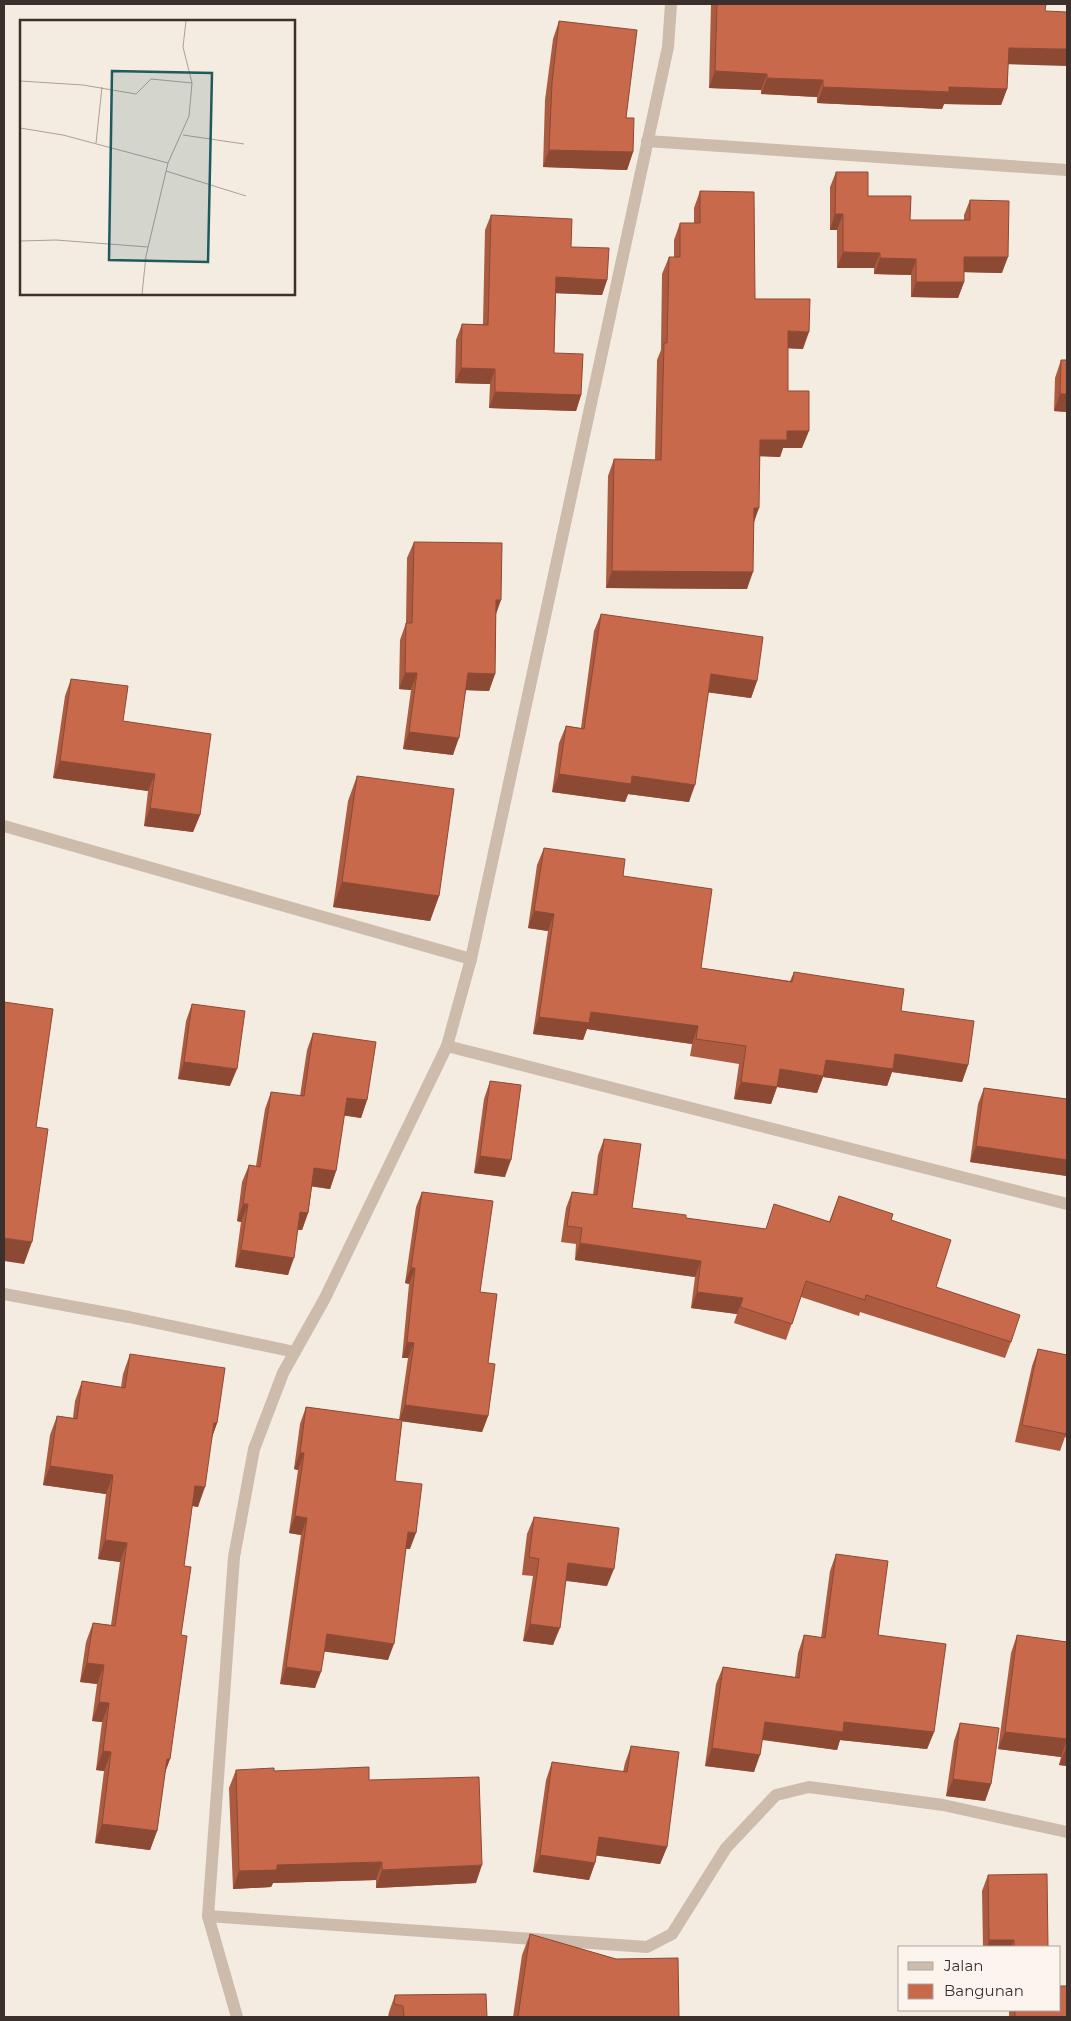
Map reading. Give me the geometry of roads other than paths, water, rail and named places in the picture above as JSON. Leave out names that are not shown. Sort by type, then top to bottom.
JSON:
[{"type":"street","points":[[237,2017],[208,1916],[234,1557],[254,1449],[283,1373],[325,1298],[447,1046],[471,960],[668,47],[671,4]]},
{"type":"street","points":[[647,141],[1067,170]]},
{"type":"street","points":[[4,826],[471,960]]},
{"type":"street","points":[[447,1046],[1067,1204]]},
{"type":"street","points":[[4,1294],[129,1317],[295,1352]]},
{"type":"street","points":[[208,1916],[647,1947],[672,1934],[726,1848],[776,1795],[809,1787],[943,1805],[1067,1832]]}]
